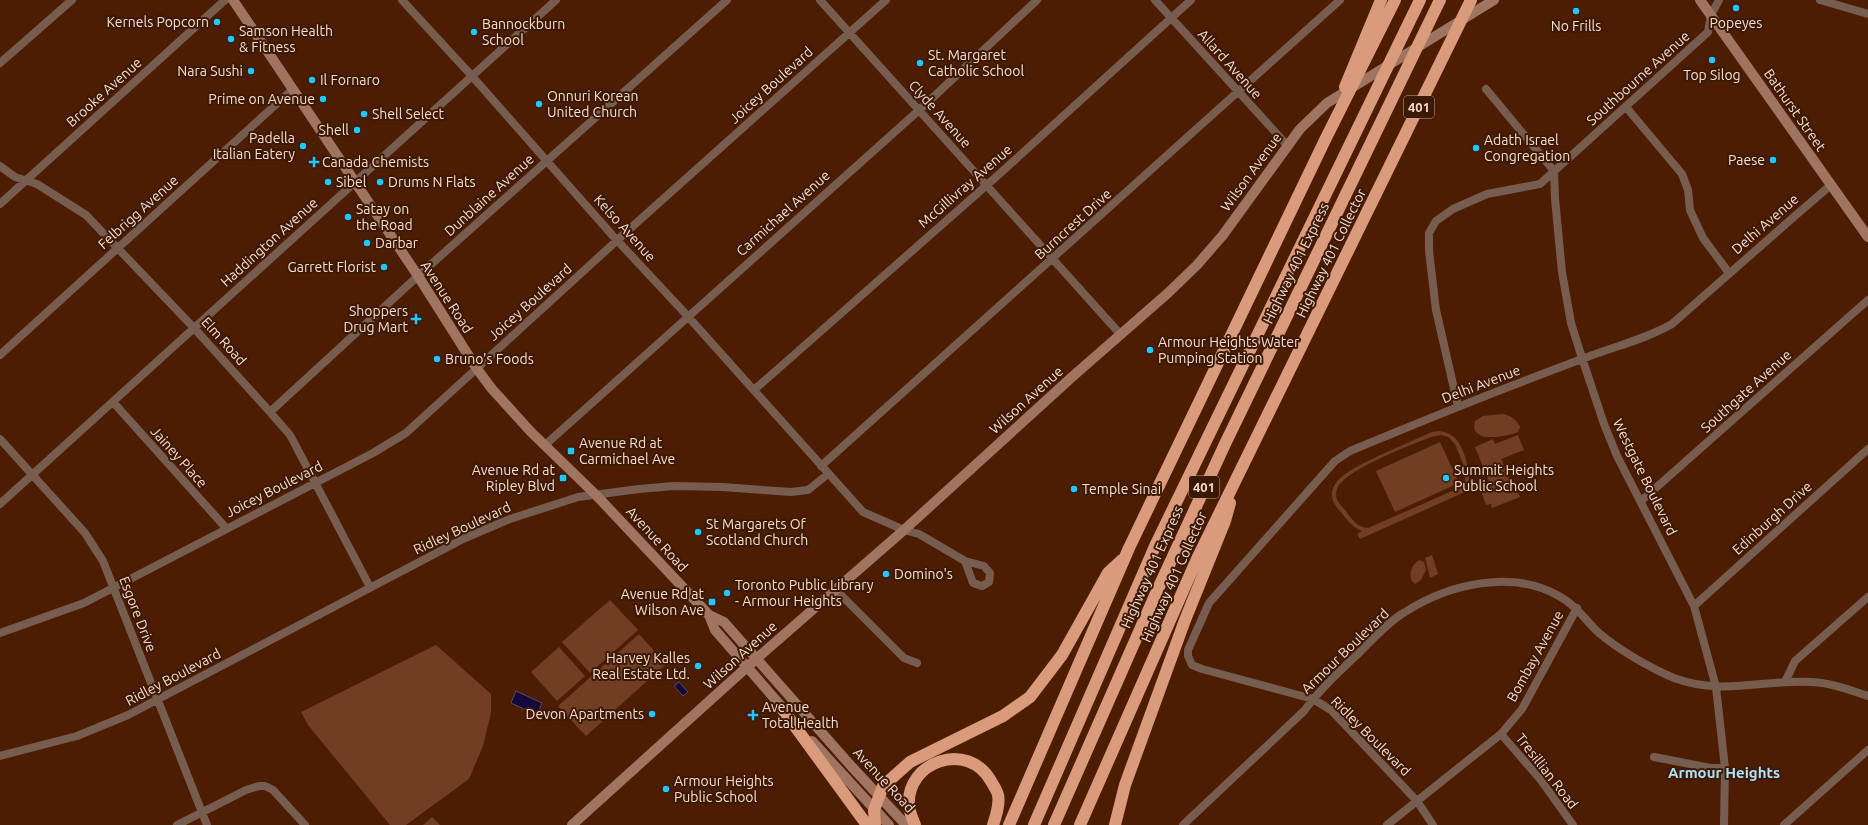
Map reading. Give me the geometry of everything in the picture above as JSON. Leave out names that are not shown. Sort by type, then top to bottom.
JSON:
[{"type":"highway","points":[[1336,118],[1354,63],[1382,0]]},
{"type":"highway","points":[[1009,825],[1127,555],[1325,140],[1396,0]]},
{"type":"highway","name":"Highway 401 Express","points":[[1034,825],[1156,544],[1420,0]]},
{"type":"highway","name":"Highway 401 Express","points":[[1054,825],[1137,634],[1205,486],[1440,0]]},
{"type":"highway","name":"Highway 401 Collector","points":[[1080,825],[1197,559],[1471,0]]},
{"type":"highway","points":[[1115,825],[1125,785],[1185,620],[1225,522],[1238,474]]},
{"type":"highway","points":[[875,825],[874,810],[884,786],[910,762],[1003,716],[1030,697],[1062,655],[1108,573],[1127,555]]},
{"type":"highway","points":[[783,710],[867,825]]},
{"type":"highway","points":[[915,825],[909,808],[910,795],[914,782],[924,770],[936,762],[952,758],[972,762],[984,771],[990,779],[998,794],[997,815],[994,825]]},
{"type":"main road","name":"Avenue Road","points":[[233,0],[418,276],[477,369],[499,397],[596,495],[709,615],[715,630],[783,710],[889,825]]},
{"type":"main road","name":"Wilson Avenue","points":[[572,825],[757,658],[904,530],[1197,265],[1222,235],[1287,145],[1300,129],[1327,103],[1494,0]]},
{"type":"main road","name":"Bathurst Street","points":[[1700,0],[1868,237]]},
{"type":"main road","name":"Avenue Road","points":[[709,615],[724,622],[852,767],[906,825]]},
{"type":"street","points":[[0,63],[72,0]]},
{"type":"street","name":"Brooke Avenue","points":[[0,204],[225,0]]},
{"type":"street","name":"Kelso Avenue","points":[[402,0],[828,474]]},
{"type":"street","name":"Haddington Avenue","points":[[0,504],[471,75],[556,0]]},
{"type":"street","name":"Dunblaine Avenue","points":[[270,412],[418,276],[727,0]]},
{"type":"street","name":"Clyde Avenue","points":[[820,0],[1121,335]]},
{"type":"street","name":"Joicey Boulevard","points":[[0,633],[54,615],[114,588],[381,448],[406,433],[617,240],[886,0]]},
{"type":"street","name":"Carmichael Avenue","points":[[545,445],[687,316],[919,110],[1037,0]]},
{"type":"street","name":"Allard Avenue","points":[[1155,0],[1238,93],[1287,145]]},
{"type":"street","name":"McGillivray Avenue","points":[[754,390],[1191,0]]},
{"type":"street","name":"Burncrest Drive","points":[[821,466],[1340,0]]},
{"type":"street","name":"Southbourne Avenue","points":[[1458,406],[1436,310],[1429,250],[1429,232],[1436,221],[1453,209],[1487,194],[1540,184],[1708,32],[1711,16],[1719,0]]},
{"type":"street","points":[[1820,0],[1868,14]]},
{"type":"street","name":"Felbrigg Avenue","points":[[0,355],[294,89]]},
{"type":"street","points":[[1486,89],[1554,171]]},
{"type":"street","points":[[1626,107],[1682,174],[1688,190],[1690,210],[1703,238],[1729,273]]},
{"type":"street","name":"Elm Road","points":[[0,166],[15,177],[37,184],[77,208],[94,221],[270,412],[290,435],[370,587]]},
{"type":"street","name":"Westgate Boulevard","points":[[1554,171],[1555,199],[1562,272],[1571,323],[1606,430],[1617,456],[1694,606],[1716,688],[1725,768],[1724,825]]},
{"type":"street","name":"Delhi Avenue","points":[[1188,656],[1188,650],[1209,603],[1335,461],[1350,451],[1458,406],[1582,358],[1658,333],[1672,324],[1832,185]]},
{"type":"street","name":"Southgate Avenue","points":[[1641,501],[1868,300]]},
{"type":"street","name":"Jainey Place","points":[[113,402],[226,528]]},
{"type":"street","name":"Esgore Drive","points":[[0,439],[96,548],[114,588],[208,825]]},
{"type":"street","name":"Edinburgh Drive","points":[[1694,606],[1868,449]]},
{"type":"street","points":[[828,474],[863,512],[904,530],[919,534],[965,561]]},
{"type":"street","name":"Ridley Boulevard","points":[[0,756],[77,736],[118,720],[370,587],[488,528],[564,502],[596,495],[674,486],[722,487],[791,492],[808,490],[828,474]]},
{"type":"street","name":"Armour Boulevard","points":[[1183,825],[1304,711],[1313,699],[1399,616],[1426,600],[1456,589],[1483,583],[1510,582],[1533,585],[1559,595],[1577,608],[1599,632],[1632,656],[1674,678],[1716,688],[1785,682],[1812,682],[1838,686],[1868,696]]},
{"type":"street","points":[[836,590],[904,658],[917,663]]},
{"type":"street","points":[[1785,682],[1795,662],[1868,597]]},
{"type":"street","name":"Bombay Avenue","points":[[1387,825],[1501,734],[1522,709],[1577,608]]},
{"type":"street","name":"Ridley Boulevard","points":[[1188,656],[1192,664],[1202,669],[1313,699],[1331,710],[1417,801],[1433,825]]},
{"type":"street","name":"Tresillian Road","points":[[1501,734],[1540,779],[1573,825]]},
{"type":"street","points":[[1784,825],[1868,750]]},
{"type":"street","points":[[1654,757],[1711,768],[1725,768]]},
{"type":"street","points":[[177,825],[253,787],[265,786],[273,790],[305,825]]},
{"type":"shaded area","points":[[1503,414],[1511,417],[1517,422],[1520,427],[1518,432],[1505,436],[1489,437],[1482,436],[1477,433],[1474,428],[1475,421],[1483,416]]},
{"type":"shaded area","points":[[1439,431],[1454,437],[1461,446],[1466,459],[1469,473],[1468,484],[1474,482],[1476,487],[1360,539],[1357,534],[1362,531],[1355,528],[1349,522],[1333,500],[1332,491],[1336,483],[1342,476],[1351,470],[1378,456],[1432,432]],"holes":[[[1441,435],[1448,437],[1455,444],[1466,471],[1465,481],[1459,488],[1368,528],[1364,528],[1355,522],[1339,503],[1336,495],[1337,489],[1342,482],[1365,466],[1431,437]]]},
{"type":"shaded area","points":[[1518,435],[1524,450],[1501,459],[1514,490],[1516,489],[1520,497],[1492,508],[1491,504],[1486,505],[1481,491],[1491,486],[1475,447],[1493,439],[1495,444]]},
{"type":"shaded area","points":[[1440,442],[1459,483],[1395,512],[1376,471]]},
{"type":"shaded area","points":[[1432,555],[1438,574],[1430,578],[1425,558]]},
{"type":"shaded area","points":[[1419,560],[1424,562],[1426,570],[1421,580],[1415,584],[1410,575],[1414,564]]},
{"type":"shaded area","points":[[610,600],[638,630],[590,673],[562,642]]},
{"type":"shaded area","points":[[639,634],[666,664],[586,736],[558,706]]},
{"type":"shaded area","points":[[436,645],[491,694],[491,713],[483,746],[469,779],[406,825],[390,825],[308,725],[301,712]]},
{"type":"shaded area","points":[[559,647],[585,676],[557,701],[531,672]]},
{"type":"shaded area","points":[[679,682],[688,692],[683,696],[674,686]]},
{"type":"shaded area","points":[[516,691],[542,703],[537,715],[511,703]]},
{"type":"shaded area","points":[[432,817],[440,825],[423,825]]},
{"type":"place","name":"Popeyes","points":[[1736,8]]},
{"type":"place","name":"No Frills","points":[[1576,11]]},
{"type":"place","name":"Kernels Popcorn","points":[[217,22]]},
{"type":"place","name":"Bannockburn School","points":[[474,32]]},
{"type":"place","name":"Samson Health & Fitness","points":[[231,39]]},
{"type":"place","name":"Top Silog","points":[[1712,60]]},
{"type":"place","name":"St. Margaret Catholic School","points":[[920,63]]},
{"type":"place","name":"Nara Sushi","points":[[251,71]]},
{"type":"place","name":"Il Fornaro","points":[[312,80]]},
{"type":"place","name":"Prime on Avenue","points":[[323,99]]},
{"type":"place","name":"Onnuri Korean United Church","points":[[539,104]]},
{"type":"place","name":"Shell Select","points":[[364,114]]},
{"type":"place","name":"Shell","points":[[357,130]]},
{"type":"place","name":"Padella Italian Eatery","points":[[303,146]]},
{"type":"place","name":"Adath Israel Congregation","points":[[1476,148]]},
{"type":"place","name":"Paese","points":[[1773,160]]},
{"type":"place","name":"Canada Chemists","points":[[314,162]]},
{"type":"place","name":"Sibel","points":[[328,182]]},
{"type":"place","name":"Drums N Flats","points":[[380,182]]},
{"type":"place","name":"Satay on the Road","points":[[348,217]]},
{"type":"place","name":"Darbar","points":[[367,243]]},
{"type":"place","name":"Garrett Florist","points":[[384,267]]},
{"type":"place","name":"Shoppers Drug Mart","points":[[416,319]]},
{"type":"place","name":"Armour Heights Water Pumping Station","points":[[1150,350]]},
{"type":"place","name":"Bruno's Foods","points":[[437,359]]},
{"type":"place","name":"Avenue Rd at Carmichael Ave","points":[[571,451]]},
{"type":"place","name":"Avenue Rd at Ripley Blvd","points":[[563,478]]},
{"type":"place","name":"Summit Heights Public School","points":[[1446,478]]},
{"type":"place","name":"Temple Sinai","points":[[1074,489]]},
{"type":"place","name":"St Margarets Of Scotland Church","points":[[698,532]]},
{"type":"place","name":"Domino's","points":[[886,574]]},
{"type":"place","name":"Toronto Public Library - Armour Heights","points":[[727,593]]},
{"type":"place","name":"Avenue Rd at Wilson Ave","points":[[712,602]]},
{"type":"place","name":"Harvey Kalles Real Estate Ltd.","points":[[698,666]]},
{"type":"place","name":"Devon Apartments","points":[[652,714]]},
{"type":"place","name":"Avenue Total Health","points":[[753,715]]},
{"type":"place","name":"Armour Heights Public School","points":[[666,789]]},
{"type":"district","name":"Armour Heights","points":[[1724,773]]}]
